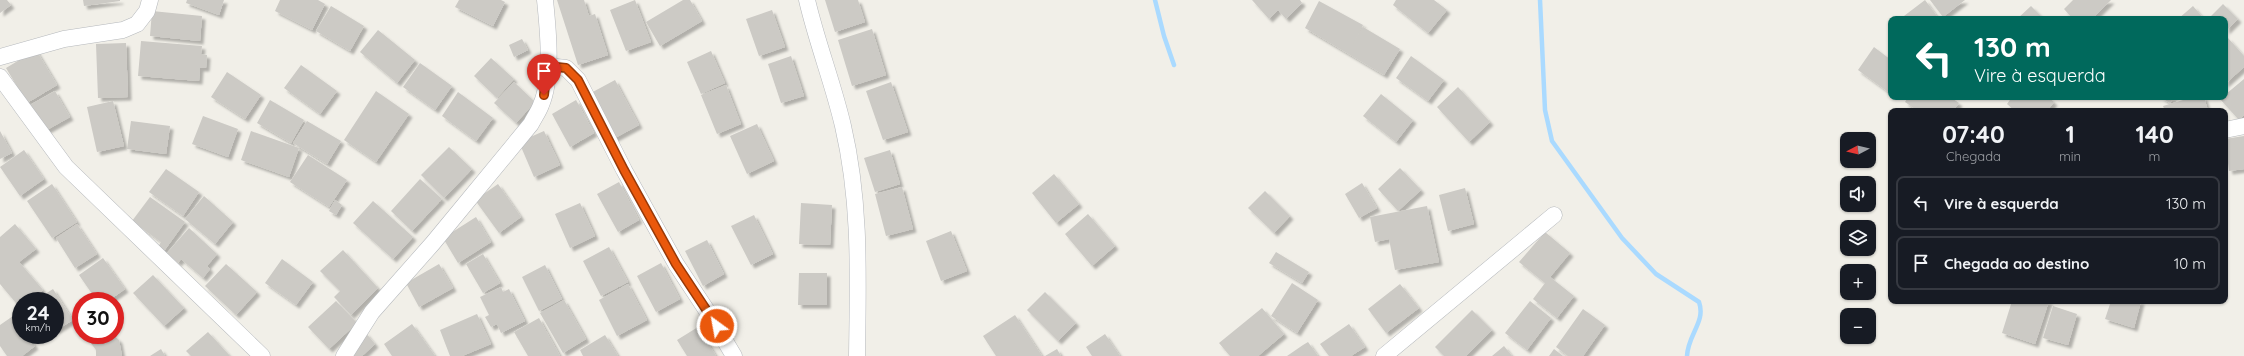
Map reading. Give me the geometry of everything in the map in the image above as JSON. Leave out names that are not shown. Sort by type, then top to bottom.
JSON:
[{"type":"street","points":[[0,57],[64,39],[123,30],[137,24],[147,10],[150,0]]},
{"type":"street","points":[[344,356],[372,312],[432,243],[531,124],[542,104],[547,66],[549,46],[545,0]]},
{"type":"street","points":[[807,0],[817,42],[828,72],[843,127],[853,187],[858,223],[859,255],[857,356]]},
{"type":"street","points":[[547,66],[566,68],[578,80],[620,163],[672,257],[734,356]]},
{"type":"street","points":[[0,76],[66,168],[262,356]]},
{"type":"street","points":[[2228,129],[2244,126]]},
{"type":"street","points":[[1384,356],[1554,215]]},
{"type":"building","points":[[0,0],[7,0],[11,5],[0,13]]},
{"type":"building","points":[[83,0],[120,0],[120,1],[84,6]]},
{"type":"building","points":[[187,0],[224,0],[219,15],[186,3]]},
{"type":"building","points":[[280,0],[318,0],[325,4],[312,30],[275,11]]},
{"type":"building","points":[[459,0],[501,0],[505,2],[493,26],[455,7]]},
{"type":"building","points":[[557,0],[584,0],[589,16],[595,14],[608,55],[578,65]]},
{"type":"building","points":[[635,0],[651,42],[626,51],[610,10]]},
{"type":"building","points":[[683,0],[690,0],[702,21],[660,46],[646,22]]},
{"type":"building","points":[[825,0],[858,0],[865,22],[835,32]]},
{"type":"building","points":[[1252,0],[1300,0],[1302,3],[1286,19],[1278,10],[1269,19]]},
{"type":"building","points":[[1396,0],[1434,0],[1447,10],[1428,33],[1393,5]]},
{"type":"building","points":[[1925,0],[1937,16],[1904,16]]},
{"type":"building","points":[[1930,0],[1965,0],[1944,16],[1942,16]]},
{"type":"building","points":[[2073,0],[2111,0],[2095,16],[2070,16],[2064,9]]},
{"type":"building","points":[[1319,1],[1363,25],[1353,44],[1363,27],[1400,49],[1384,75],[1305,28]]},
{"type":"building","points":[[2223,4],[2238,19],[2228,29],[2228,16],[2211,16]]},
{"type":"building","points":[[331,6],[364,26],[350,51],[316,31]]},
{"type":"building","points":[[2031,6],[2041,16],[2020,16]]},
{"type":"building","points":[[2193,6],[2201,16],[2181,16]]},
{"type":"building","points":[[772,10],[785,47],[759,56],[746,19]]},
{"type":"building","points":[[152,11],[202,16],[200,41],[150,36]]},
{"type":"building","points":[[872,29],[886,75],[852,86],[838,40]]},
{"type":"building","points":[[378,30],[415,60],[397,83],[360,52]]},
{"type":"building","points":[[2228,38],[2244,56],[2244,67],[2228,81]]},
{"type":"building","points":[[522,39],[528,50],[514,57],[509,45]]},
{"type":"building","points":[[141,41],[202,46],[201,54],[207,55],[206,68],[200,68],[199,81],[138,76]]},
{"type":"building","points":[[126,43],[128,97],[98,98],[96,44]]},
{"type":"building","points":[[1874,47],[1888,58],[1888,92],[1858,70]]},
{"type":"building","points":[[36,50],[57,85],[27,103],[6,68]]},
{"type":"building","points":[[711,51],[725,83],[701,94],[687,62]]},
{"type":"building","points":[[791,56],[804,96],[781,103],[768,64]]},
{"type":"building","points":[[1411,56],[1444,80],[1428,101],[1396,78]]},
{"type":"building","points":[[491,58],[514,79],[497,98],[474,76]]},
{"type":"building","points":[[420,63],[452,86],[435,110],[403,87]]},
{"type":"building","points":[[301,65],[337,91],[320,114],[284,88]]},
{"type":"building","points":[[227,72],[261,95],[245,119],[211,97]]},
{"type":"building","points":[[2244,79],[2244,115],[2239,120],[2221,100],[2228,100],[2228,92]]},
{"type":"building","points":[[615,80],[639,125],[613,139],[589,94]]},
{"type":"building","points":[[514,82],[535,102],[516,123],[494,103]]},
{"type":"building","points":[[891,82],[908,132],[883,140],[866,91]]},
{"type":"building","points":[[726,85],[741,124],[717,134],[701,95]]},
{"type":"building","points":[[1458,87],[1490,122],[1469,142],[1437,107]]},
{"type":"building","points":[[55,91],[70,117],[45,131],[30,105]]},
{"type":"building","points":[[376,91],[409,114],[376,162],[344,140]]},
{"type":"building","points":[[458,92],[493,118],[476,141],[442,116]]},
{"type":"building","points":[[1381,94],[1413,120],[1396,142],[1363,116]]},
{"type":"building","points":[[270,100],[304,120],[291,143],[257,123]]},
{"type":"building","points":[[576,100],[594,133],[570,147],[552,114]]},
{"type":"building","points":[[1906,100],[1954,100],[1959,103],[1955,108],[1914,108],[1905,102]]},
{"type":"building","points":[[2010,100],[2052,100],[2054,102],[2049,108],[2012,108],[2007,104]]},
{"type":"building","points":[[2165,100],[2172,100],[2170,103]]},
{"type":"building","points":[[2183,100],[2205,100],[2207,108],[2164,108],[2163,106]]},
{"type":"building","points":[[113,101],[124,146],[97,152],[87,107]]},
{"type":"building","points":[[203,116],[238,129],[228,157],[192,144]]},
{"type":"building","points":[[131,121],[170,126],[166,154],[127,149]]},
{"type":"building","points":[[307,121],[341,141],[327,164],[293,143]]},
{"type":"building","points":[[757,124],[774,161],[747,174],[730,136]]},
{"type":"building","points":[[0,131],[12,153],[0,159]]},
{"type":"building","points":[[251,131],[299,148],[289,177],[241,160]]},
{"type":"building","points":[[544,131],[560,165],[534,177],[519,142]]},
{"type":"building","points":[[2244,136],[2244,169],[2229,171],[2228,139]]},
{"type":"building","points":[[449,147],[472,169],[444,198],[421,175]]},
{"type":"building","points":[[24,150],[44,179],[20,196],[0,167]]},
{"type":"building","points":[[890,150],[900,184],[875,192],[864,158]]},
{"type":"building","points":[[308,155],[347,180],[329,207],[290,182]]},
{"type":"building","points":[[1400,168],[1421,190],[1398,211],[1378,189]]},
{"type":"building","points":[[166,169],[199,192],[183,216],[149,192]]},
{"type":"building","points":[[1054,174],[1079,204],[1056,223],[1032,193]]},
{"type":"building","points":[[420,179],[442,199],[412,231],[391,211]]},
{"type":"building","points":[[619,182],[639,220],[618,232],[597,194]]},
{"type":"building","points":[[1362,183],[1377,208],[1359,218],[1345,194]]},
{"type":"building","points":[[52,184],[77,222],[52,238],[27,201]]},
{"type":"building","points":[[498,184],[521,217],[499,233],[475,200]]},
{"type":"building","points":[[902,187],[913,229],[886,236],[875,194]]},
{"type":"building","points":[[1465,188],[1474,224],[1448,231],[1439,195]]},
{"type":"building","points":[[1265,191],[1290,216],[1274,233],[1248,208]]},
{"type":"building","points":[[204,196],[233,222],[215,244],[185,219]]},
{"type":"building","points":[[150,197],[185,222],[164,251],[158,247],[161,242],[132,221]]},
{"type":"building","points":[[335,200],[342,205],[336,215],[329,211]]},
{"type":"building","points":[[373,201],[413,237],[393,259],[353,223]]},
{"type":"building","points":[[580,203],[595,236],[570,248],[555,214]]},
{"type":"building","points":[[801,203],[832,205],[830,245],[799,244]]},
{"type":"building","points":[[1427,206],[1439,262],[1395,270],[1389,239],[1375,242],[1370,217]]},
{"type":"building","points":[[1088,214],[1115,246],[1092,266],[1065,234]]},
{"type":"building","points":[[754,215],[773,254],[751,265],[731,226]]},
{"type":"building","points":[[476,217],[491,242],[458,263],[443,238]]},
{"type":"building","points":[[15,224],[36,249],[19,262],[43,290],[41,292],[12,292],[12,298],[0,284],[0,237]]},
{"type":"building","points":[[77,224],[97,254],[75,268],[56,238]]},
{"type":"building","points":[[189,228],[217,254],[207,266],[210,269],[203,278],[181,259],[178,263],[167,253]]},
{"type":"building","points":[[951,231],[967,271],[941,281],[926,241]]},
{"type":"building","points":[[1545,232],[1570,253],[1550,277],[1574,296],[1557,318],[1533,299],[1545,283],[1519,262]]},
{"type":"building","points":[[707,240],[724,274],[703,286],[685,251]]},
{"type":"building","points":[[609,247],[628,282],[601,296],[583,261]]},
{"type":"building","points":[[343,250],[378,288],[351,315],[334,297],[340,291],[320,271]]},
{"type":"building","points":[[1276,252],[1309,272],[1302,283],[1269,263]]},
{"type":"building","points":[[483,254],[500,283],[483,293],[466,264]]},
{"type":"building","points":[[103,258],[125,289],[121,292],[91,292],[79,275]]},
{"type":"building","points":[[282,259],[313,282],[296,305],[265,283]]},
{"type":"building","points":[[661,263],[680,299],[656,312],[637,276]]},
{"type":"building","points":[[226,264],[257,292],[236,315],[205,286]]},
{"type":"building","points":[[439,264],[453,288],[419,307],[406,283]]},
{"type":"building","points":[[545,265],[562,299],[539,311],[522,277]]},
{"type":"building","points":[[799,273],[827,273],[827,305],[798,305]]},
{"type":"building","points":[[153,275],[184,308],[164,326],[133,293]]},
{"type":"building","points":[[1292,283],[1318,300],[1297,333],[1271,316]]},
{"type":"building","points":[[628,284],[647,320],[617,336],[599,300]]},
{"type":"building","points":[[1400,284],[1419,308],[1386,333],[1368,309]]},
{"type":"building","points":[[501,287],[503,292],[509,289],[525,321],[501,333],[497,324],[491,327],[485,317],[489,315],[480,297]]},
{"type":"building","points":[[53,289],[55,292],[48,292]]},
{"type":"building","points":[[1045,292],[1076,323],[1058,341],[1027,310]]},
{"type":"building","points":[[564,300],[586,339],[563,353],[540,313]]},
{"type":"building","points":[[336,301],[357,323],[329,349],[308,327]]},
{"type":"building","points":[[1530,301],[1551,318],[1527,350],[1505,333]]},
{"type":"building","points":[[2011,304],[2048,304],[2035,344],[2002,333]]},
{"type":"building","points":[[2110,304],[2140,304],[2134,328],[2105,319]]},
{"type":"building","points":[[64,306],[72,318],[72,321],[64,326]]},
{"type":"building","points":[[2053,306],[2077,314],[2068,345],[2043,338]]},
{"type":"building","points":[[1262,308],[1284,334],[1258,356],[1230,356],[1219,343]]},
{"type":"building","points":[[1583,309],[1605,325],[1583,356],[1568,356],[1556,347]]},
{"type":"building","points":[[1472,310],[1492,330],[1466,356],[1444,356],[1435,347]]},
{"type":"building","points":[[477,314],[491,344],[462,356],[450,356],[440,330]]},
{"type":"building","points":[[1015,315],[1042,356],[996,356],[983,336]]},
{"type":"building","points":[[12,317],[12,344],[34,344],[35,346],[22,356],[7,356],[0,346],[0,325]]},
{"type":"building","points":[[539,318],[560,356],[528,356],[514,332]]},
{"type":"building","points":[[412,324],[435,356],[392,356],[384,344]]},
{"type":"building","points":[[1349,324],[1365,347],[1351,356],[1329,356],[1320,344]]},
{"type":"building","points":[[698,327],[716,356],[687,356],[677,340]]},
{"type":"building","points":[[208,332],[230,356],[191,356],[186,351]]},
{"type":"building","points":[[365,332],[375,344],[362,356],[353,356]]},
{"type":"building","points":[[1105,334],[1120,356],[1092,356],[1086,347]]},
{"type":"building","points":[[605,335],[618,356],[583,356],[580,350]]},
{"type":"building","points":[[1308,342],[1318,356],[1287,356],[1303,345]]},
{"type":"building","points":[[92,344],[120,344],[122,356],[96,356],[96,350]]},
{"type":"building","points":[[1504,346],[1512,356],[1492,356]]},
{"type":"building","points":[[161,349],[165,356],[150,356]]},
{"type":"building","points":[[1057,349],[1061,356],[1045,356]]},
{"type":"building","points":[[1554,349],[1563,356],[1549,356]]},
{"type":"waterway","points":[[1155,0],[1164,36],[1174,65]]},
{"type":"waterway","points":[[1540,0],[1545,110],[1552,141],[1622,238],[1656,274],[1699,302],[1701,309],[1699,322],[1690,341],[1687,356]]},
{"type":"route","points":[[544,95],[547,66],[566,68],[573,72],[584,89],[624,170],[676,264],[717,326]]}]
